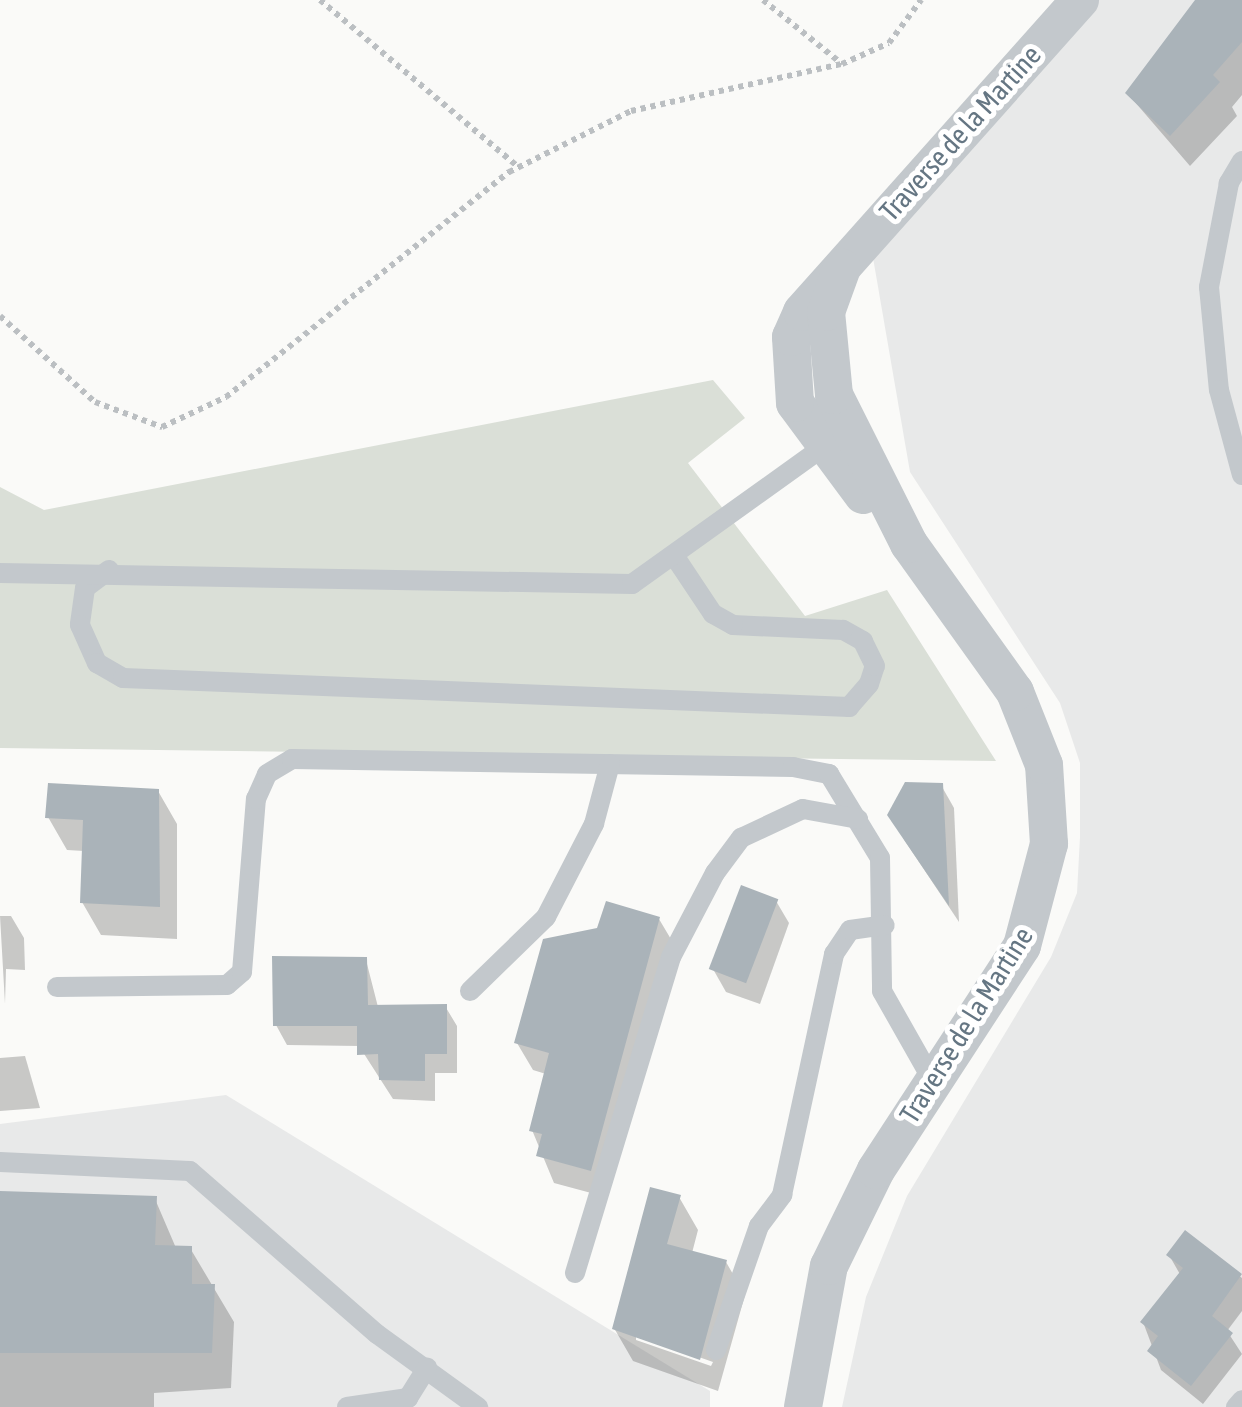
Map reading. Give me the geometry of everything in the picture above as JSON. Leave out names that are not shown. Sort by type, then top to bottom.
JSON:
[{"type":"street","name":"Traverse de la Martine","points":[[803,1407],[829,1266],[932,1081],[1022,946],[1042,892],[1048,807],[1044,765],[1016,692],[834,439],[826,334],[842,268],[1080,0]]},
{"type":"lane","points":[[1242,161],[1229,183],[1209,286],[1219,390],[1242,475]]},
{"type":"lane","points":[[0,573],[108,570],[632,584],[677,560],[834,439]]},
{"type":"lane","points":[[108,570],[85,588],[80,624],[98,663],[123,678],[849,707],[869,684],[875,666],[862,641],[843,630],[733,625],[713,614],[677,560]]},
{"type":"lane","points":[[57,987],[227,985],[242,972],[256,799],[266,774],[292,759],[610,764],[829,774],[880,858],[885,924],[882,991],[932,1081]]},
{"type":"lane","points":[[470,992],[546,917],[594,824],[610,764]]},
{"type":"lane","points":[[575,1272],[671,957],[715,874],[741,838],[803,808],[858,819]]},
{"type":"lane","points":[[716,1350],[759,1226],[782,1195],[834,954],[850,930],[885,924]]},
{"type":"lane","points":[[0,1162],[190,1171],[478,1407]]},
{"type":"lane","points":[[348,1407],[408,1398],[427,1366]]},
{"type":"lane","points":[[1236,1407],[1242,1400]]},
{"type":"path","points":[[320,0],[518,167]]},
{"type":"path","points":[[763,0],[842,64]]},
{"type":"path","points":[[0,316],[95,402],[162,426],[226,396],[518,167],[631,111],[842,64],[889,43],[921,0]]},
{"type":"shaded area","points":[[1096,0],[1242,0],[1242,1407],[842,1407],[866,1297],[907,1196],[1051,957],[1077,893],[1080,837],[1080,763],[1060,703],[910,472],[872,252]]},
{"type":"shaded area","points":[[713,380],[745,418],[688,463],[805,616],[887,590],[996,761],[0,748],[0,487],[44,510]]},
{"type":"shaded area","points":[[226,1095],[710,1391],[710,1407],[0,1407],[0,1124]]},
{"type":"building","points":[[1195,0],[1242,0],[1242,42],[1213,75],[1220,82],[1170,136],[1125,93]]},
{"type":"building","points":[[905,782],[943,783],[949,906],[887,815]]},
{"type":"building","points":[[48,783],[159,789],[160,907],[80,903],[83,820],[45,818]]},
{"type":"building","points":[[741,885],[778,899],[746,983],[709,969]]},
{"type":"building","points":[[606,901],[660,917],[591,1171],[536,1156],[542,1134],[529,1131],[549,1053],[514,1043],[543,939],[597,928]]},
{"type":"building","points":[[272,956],[367,957],[368,1005],[447,1004],[447,1054],[425,1054],[425,1081],[379,1080],[378,1054],[357,1055],[357,1026],[273,1026]]},
{"type":"building","points":[[650,1187],[681,1195],[667,1244],[727,1260],[700,1360],[612,1329]]},
{"type":"building","points":[[0,1191],[157,1196],[155,1245],[192,1246],[192,1284],[215,1284],[212,1353],[0,1353]]},
{"type":"building","points":[[1185,1230],[1242,1274],[1212,1316],[1233,1333],[1191,1386],[1147,1351],[1158,1336],[1140,1322],[1183,1268],[1166,1255]]}]
